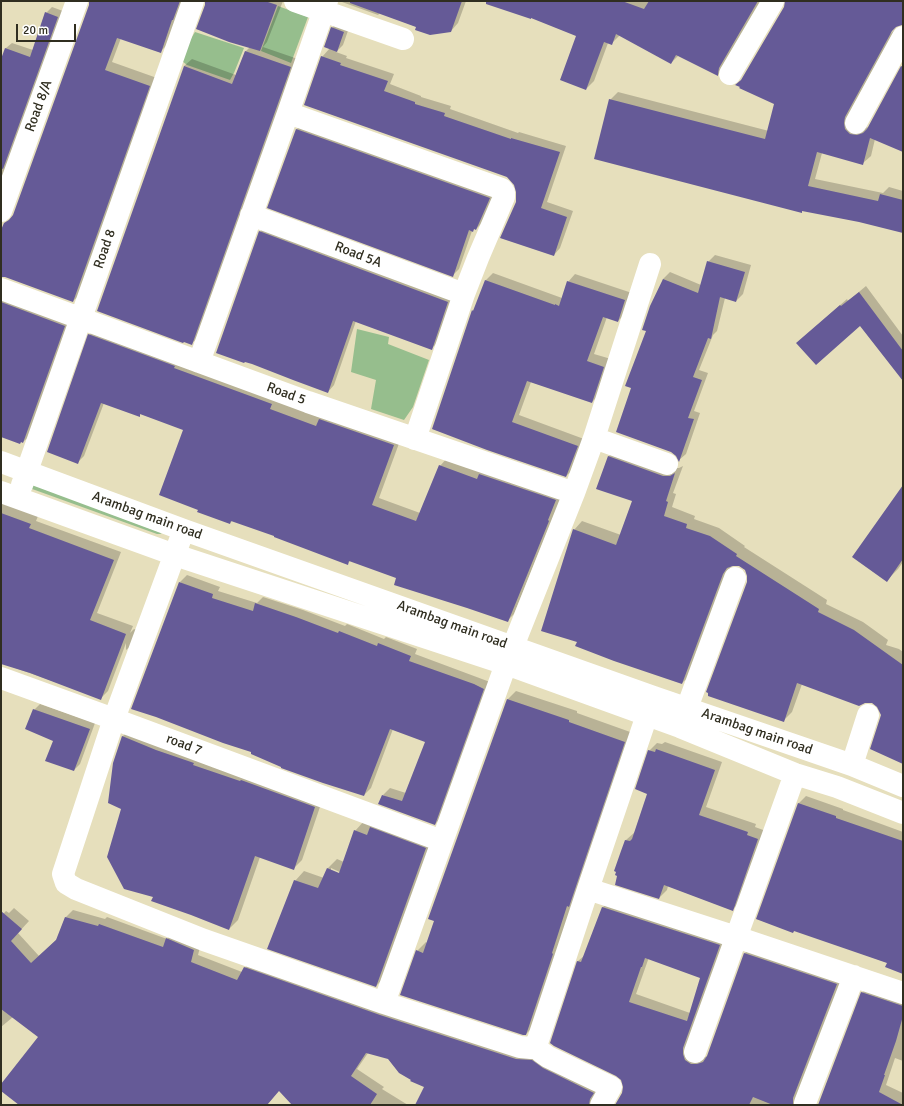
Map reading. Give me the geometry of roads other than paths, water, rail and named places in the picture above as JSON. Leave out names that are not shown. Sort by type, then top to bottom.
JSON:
[{"type":"street","name":"Road 8/A","points":[[1,211],[77,1]]},
{"type":"street","name":"Road 8","points":[[9,495],[27,471],[193,1]]},
{"type":"street","points":[[296,1],[325,6],[403,39]]},
{"type":"street","points":[[730,74],[772,1]]},
{"type":"street","points":[[199,362],[325,6]]},
{"type":"street","points":[[856,123],[903,37]]},
{"type":"street","points":[[288,113],[502,189],[504,192],[504,197],[464,294],[415,439]]},
{"type":"street","name":"Road 5A","points":[[252,215],[464,294]]},
{"type":"street","points":[[384,1003],[509,655],[574,493],[594,438],[650,264]]},
{"type":"street","name":"Road 5","points":[[1,288],[308,402],[574,493]]},
{"type":"street","points":[[594,438],[668,464]]},
{"type":"street","name":"Arambag main road","points":[[1,462],[184,530],[509,655],[651,706],[680,727],[796,774],[837,787],[903,813]]},
{"type":"street","name":"Arambag main road","points":[[9,495],[174,555],[509,655]]},
{"type":"street","points":[[184,530],[114,719],[63,874],[66,883],[76,889],[204,940],[384,1003],[520,1047],[531,1048],[535,1046],[651,706]]},
{"type":"street","points":[[687,708],[735,578]]},
{"type":"street","name":"road 7","points":[[1,678],[442,841]]},
{"type":"street","name":"Arambag main road","points":[[651,706],[687,708],[852,765],[903,786]]},
{"type":"street","points":[[852,765],[868,715]]},
{"type":"street","points":[[695,1052],[796,774]]},
{"type":"street","points":[[588,889],[903,993]]},
{"type":"street","points":[[805,1103],[854,976]]},
{"type":"street","points":[[535,1046],[548,1057],[611,1087],[602,1105]]}]
